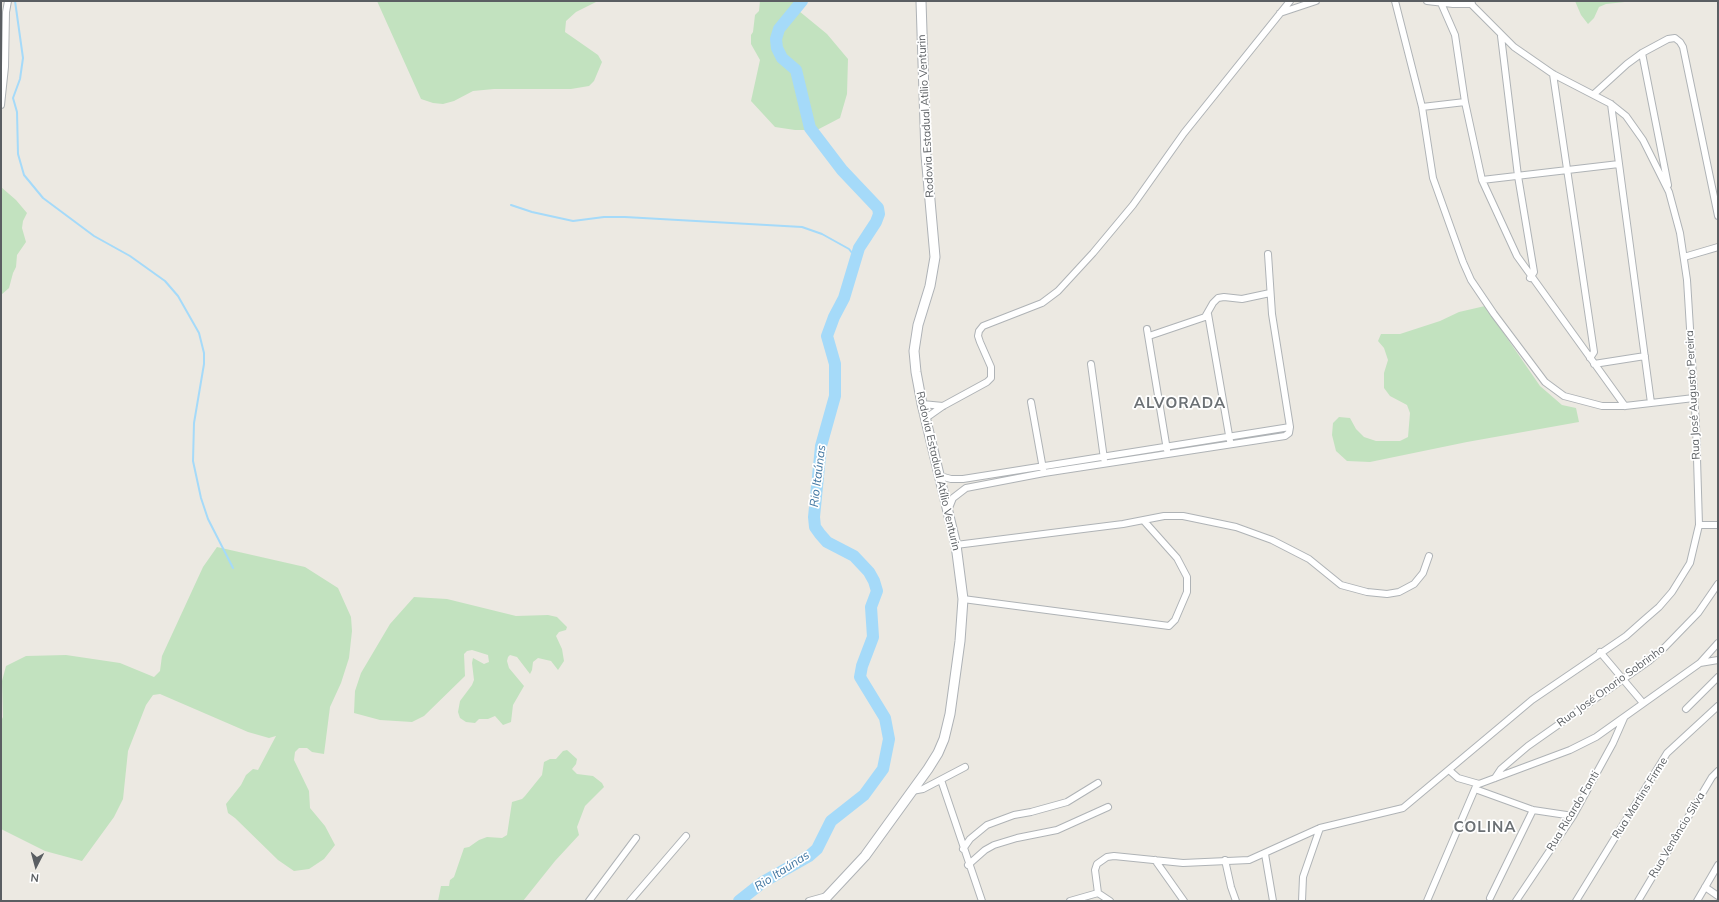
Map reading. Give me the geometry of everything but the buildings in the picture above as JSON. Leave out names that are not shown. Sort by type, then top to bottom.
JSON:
[{"type":"main road","name":"Rodovia Estadual Atílio Venturin","points":[[825,898],[851,873],[865,856],[928,769],[944,739],[955,680],[963,599],[956,545],[949,508],[922,404],[916,372],[915,338],[930,286],[935,257],[926,155],[921,1]]},
{"type":"street","points":[[1,105],[5,67],[6,12],[8,1]]},
{"type":"street","points":[[926,418],[943,406],[987,382],[991,378],[991,367],[978,336],[979,331],[984,326],[1042,303],[1050,298],[1063,285],[1093,253],[1133,204],[1184,133],[1290,1]]},
{"type":"street","points":[[1279,13],[1316,1]]},
{"type":"street","points":[[1395,1],[1422,107],[1433,178],[1446,218],[1466,268],[1494,314],[1545,382],[1564,396],[1602,406],[1651,404],[1694,398]]},
{"type":"street","points":[[1427,1],[1441,4],[1470,3]]},
{"type":"street","name":"Rua José Augusto Pereira","points":[[1098,893],[1095,870],[1101,860],[1114,856],[1183,863],[1249,860],[1320,828],[1403,808],[1532,700],[1600,652],[1626,636],[1659,607],[1672,592],[1690,563],[1699,526],[1694,398],[1687,280],[1684,257],[1669,192],[1637,129],[1626,116],[1611,104],[1554,74],[1514,47],[1501,36],[1470,3]]},
{"type":"street","points":[[1441,4],[1454,35],[1465,102],[1482,180],[1517,256],[1530,278],[1625,406]]},
{"type":"street","points":[[1501,36],[1518,176],[1534,272],[1530,278]]},
{"type":"street","points":[[1594,94],[1627,64],[1642,53],[1668,39],[1675,38],[1683,47],[1718,216]]},
{"type":"street","points":[[1642,53],[1669,192]]},
{"type":"street","points":[[1554,74],[1594,352],[1590,358]]},
{"type":"street","points":[[1422,107],[1465,102]]},
{"type":"street","points":[[1611,104],[1651,404]]},
{"type":"street","points":[[1482,180],[1619,164]]},
{"type":"street","points":[[1684,257],[1718,247]]},
{"type":"street","points":[[949,508],[953,498],[959,491],[966,488],[1044,473],[1286,436],[1289,433],[1290,427],[1270,293],[1268,254]]},
{"type":"street","points":[[1149,336],[1203,318],[1208,314],[1213,303],[1218,298],[1224,297],[1242,299],[1270,293]]},
{"type":"street","points":[[1208,314],[1230,444]]},
{"type":"street","points":[[1147,329],[1168,454]]},
{"type":"street","points":[[1594,364],[1644,356]]},
{"type":"street","points":[[1091,364],[1105,464]]},
{"type":"street","points":[[1031,402],[1044,473]]},
{"type":"street","points":[[922,404],[943,406]]},
{"type":"street","points":[[940,476],[951,480],[963,479],[1042,465],[1290,427]]},
{"type":"street","points":[[956,545],[1144,521],[1164,516],[1183,516],[1236,527],[1286,546],[1308,559],[1341,585],[1366,592],[1387,594],[1407,589],[1414,584],[1422,573],[1429,556]]},
{"type":"street","points":[[963,599],[1169,626],[1175,620],[1187,592],[1187,577],[1178,558],[1144,521]]},
{"type":"street","points":[[1699,526],[1718,525]]},
{"type":"street","name":"Rua José Onorio Sobrinho","points":[[1494,778],[1501,769],[1528,746],[1649,661],[1698,613],[1718,584]]},
{"type":"street","points":[[1427,901],[1476,786],[1596,737],[1700,663],[1718,643]]},
{"type":"street","points":[[1600,652],[1643,703]]},
{"type":"street","points":[[1700,663],[1718,660]]},
{"type":"street","points":[[1686,709],[1718,677]]},
{"type":"street","name":"Rua Martins Firme","points":[[1576,901],[1668,753],[1718,706]]},
{"type":"street","name":"Rua Ricardo Fanti","points":[[1516,901],[1573,816],[1613,743],[1624,718]]},
{"type":"street","points":[[1712,777],[1718,765]]},
{"type":"street","points":[[911,791],[923,789],[964,767]]},
{"type":"street","points":[[1449,770],[1458,778],[1533,810],[1573,816]]},
{"type":"street","name":"Rua Venâncio Silva","points":[[1638,901],[1712,777],[1718,771]]},
{"type":"street","points":[[941,780],[968,865],[982,901]]},
{"type":"street","points":[[963,849],[970,839],[987,825],[1014,815],[1061,804],[1098,783]]},
{"type":"street","points":[[968,865],[985,850],[994,845],[1017,838],[1057,830],[1108,807]]},
{"type":"street","points":[[1490,898],[1533,810]]},
{"type":"street","points":[[1302,901],[1303,877],[1320,828]]},
{"type":"street","points":[[630,901],[686,836]]},
{"type":"street","points":[[589,901],[636,838]]},
{"type":"street","points":[[1265,854],[1273,901]]},
{"type":"street","points":[[1155,860],[1184,901]]},
{"type":"street","points":[[1225,860],[1230,887],[1236,901]]},
{"type":"street","points":[[1697,901],[1718,865]]},
{"type":"street","points":[[1705,887],[1718,896]]},
{"type":"street","points":[[1070,901],[1098,893],[1110,901]]},
{"type":"street","points":[[810,901],[825,898]]},
{"type":"green space","points":[[377,1],[598,1],[576,12],[566,21],[565,32],[598,55],[602,62],[594,81],[589,86],[571,89],[494,89],[473,91],[454,101],[443,104],[433,103],[421,99]]},
{"type":"green space","points":[[760,1],[795,1],[799,11],[827,34],[848,59],[847,94],[840,118],[817,130],[795,130],[775,127],[751,101],[760,60],[751,44],[751,35],[753,32],[755,15],[759,11]]},
{"type":"green space","points":[[1575,1],[1634,1],[1606,4],[1599,7],[1594,18],[1588,24],[1581,15]]},
{"type":"green space","points":[[1,187],[16,200],[27,213],[23,221],[22,228],[26,242],[17,255],[16,267],[9,288],[1,295]]},
{"type":"green space","points":[[1485,306],[1540,386],[1562,405],[1576,408],[1579,422],[1467,442],[1370,462],[1347,461],[1336,451],[1332,435],[1333,423],[1339,417],[1350,418],[1356,429],[1364,437],[1376,441],[1400,441],[1408,437],[1410,413],[1407,405],[1390,396],[1384,388],[1384,373],[1388,360],[1384,348],[1378,341],[1381,334],[1400,334],[1440,321],[1459,312]]},
{"type":"green space","points":[[217,547],[305,567],[338,588],[351,617],[352,631],[349,658],[341,683],[330,707],[324,754],[312,752],[307,748],[299,748],[295,752],[294,760],[309,791],[310,808],[325,826],[335,845],[324,859],[309,869],[294,871],[278,860],[228,813],[226,804],[241,785],[246,775],[253,769],[258,770],[276,736],[269,738],[248,732],[160,694],[153,695],[146,705],[128,751],[123,799],[114,817],[82,861],[45,851],[1,829],[1,721],[3,717],[2,681],[6,666],[26,656],[66,655],[120,663],[154,677],[160,671],[162,656],[203,567]]},
{"type":"green space","points":[[414,597],[447,599],[516,616],[548,615],[557,617],[567,627],[566,630],[559,632],[556,636],[562,649],[564,661],[558,670],[551,661],[538,658],[533,662],[530,674],[517,657],[510,655],[508,657],[507,661],[509,668],[524,686],[513,705],[511,722],[503,725],[495,716],[488,719],[479,719],[475,723],[466,722],[460,718],[458,712],[460,701],[474,680],[472,663],[473,658],[484,664],[489,662],[488,655],[472,650],[467,651],[464,654],[465,676],[424,716],[412,722],[380,720],[354,713],[355,691],[361,673],[390,624]]},
{"type":"green space","points":[[567,750],[577,759],[576,764],[572,769],[577,774],[593,776],[602,783],[604,787],[585,806],[577,827],[579,835],[555,861],[523,901],[438,901],[441,886],[449,886],[450,880],[454,877],[464,848],[469,847],[479,840],[487,837],[502,838],[507,835],[512,802],[522,799],[542,775],[544,762],[550,759],[556,759],[563,751]]},
{"type":"waterway","points":[[15,1],[23,58],[20,79],[13,98],[17,112],[18,154],[24,175],[43,198],[94,236],[130,256],[165,281],[178,296],[199,333],[204,353],[204,364],[194,423],[193,461],[201,498],[208,519],[233,568]]},
{"type":"waterway","name":"Rio Itaúnas","points":[[739,901],[763,882],[809,856],[817,849],[831,821],[864,795],[883,769],[889,739],[885,718],[860,677],[862,666],[873,637],[871,607],[877,591],[874,581],[869,572],[854,556],[827,542],[815,527],[814,517],[821,446],[835,396],[835,364],[827,336],[834,317],[844,298],[859,248],[876,222],[879,214],[878,208],[842,170],[810,128],[796,70],[782,58],[777,48],[776,39],[779,29],[802,1]]},
{"type":"waterway","points":[[511,205],[532,212],[573,221],[604,217],[625,217],[802,227],[822,234],[849,249],[856,258]]},
{"type":"district","name":"ALVORADA","points":[[1180,403]]},
{"type":"district","name":"COLINA","points":[[1485,827]]}]
